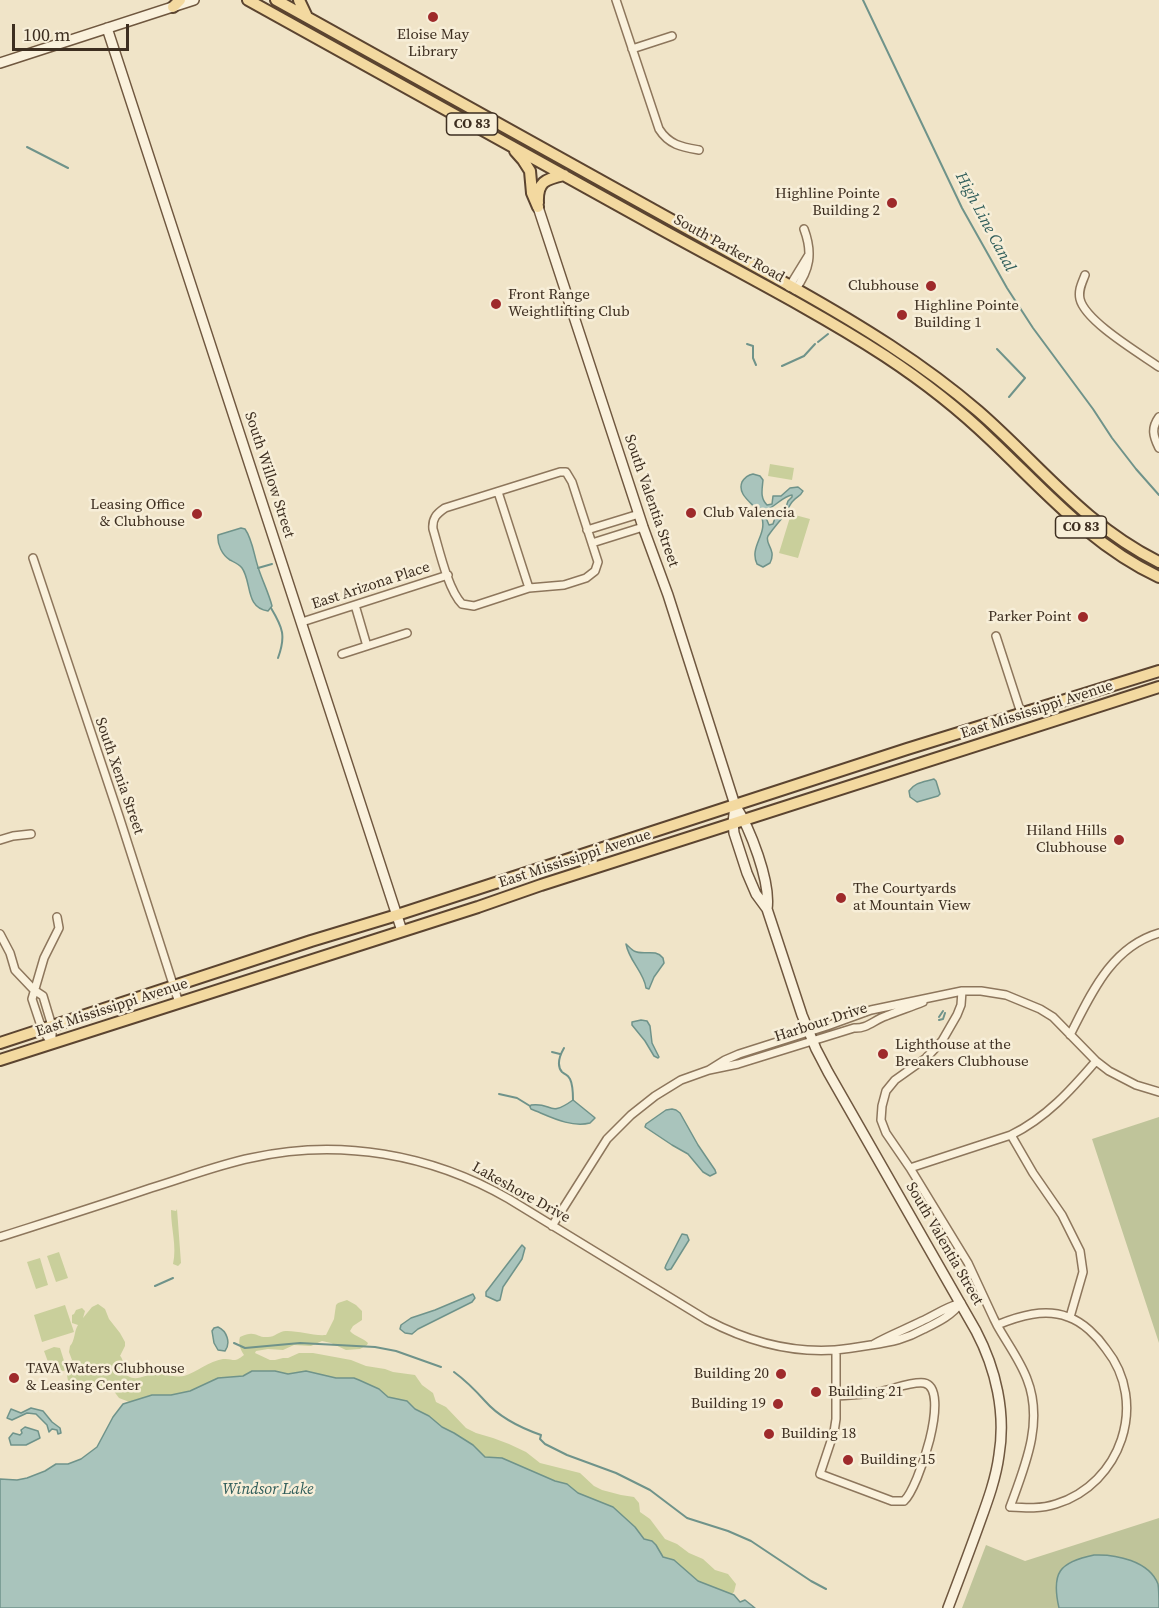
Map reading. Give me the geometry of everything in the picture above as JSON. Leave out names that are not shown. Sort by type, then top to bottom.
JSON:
[{"type":"main road","name":"South Parker Road","points":[[248,0],[786,298],[883,355],[919,380],[983,433],[1084,530],[1114,552],[1159,577]]},
{"type":"main road","name":"South Parker Road","points":[[276,0],[865,328],[931,373],[983,415],[1092,519],[1122,541],[1159,562]]},
{"type":"main road","points":[[298,0],[308,17]]},
{"type":"main road","points":[[510,145],[530,171],[532,190],[538,207]]},
{"type":"main road","points":[[532,190],[534,180],[543,164],[555,155]]},
{"type":"main road","points":[[538,207],[538,192],[542,184],[551,178],[564,175]]},
{"type":"main road","name":"East Mississippi Avenue","points":[[0,1043],[1021,713],[1159,671]]},
{"type":"main road","name":"East Mississippi Avenue","points":[[0,1060],[1159,687]]},
{"type":"street","points":[[0,63],[177,3],[194,0]]},
{"type":"street","points":[[616,0],[655,121],[662,134],[675,145],[699,150]]},
{"type":"street","name":"South Willow Street","points":[[107,28],[402,931]]},
{"type":"street","points":[[632,49],[672,36]]},
{"type":"street","name":"South Valentia Street","points":[[538,207],[643,527],[668,595],[735,805],[744,819],[766,882],[769,898],[767,909]]},
{"type":"street","points":[[786,298],[808,267],[808,242],[804,229]]},
{"type":"street","points":[[1085,276],[1079,294],[1087,313],[1159,367]]},
{"type":"street","points":[[1157,444],[1153,428],[1159,417]]},
{"type":"street","points":[[566,472],[572,482],[598,562],[595,571],[586,578],[564,585],[529,588],[474,606],[462,604],[454,596],[432,523],[434,517],[445,508],[498,492],[566,472]]},
{"type":"street","points":[[498,492],[529,588]]},
{"type":"street","points":[[587,530],[639,514]]},
{"type":"street","points":[[592,543],[643,527]]},
{"type":"street","name":"South Xenia Street","points":[[33,558],[119,816],[178,1003]]},
{"type":"street","name":"East Arizona Place","points":[[302,622],[448,575]]},
{"type":"street","points":[[355,606],[367,646]]},
{"type":"street","points":[[342,654],[407,633]]},
{"type":"street","points":[[996,636],[1021,713]]},
{"type":"street","name":"South Valentia Street","points":[[735,805],[733,823],[735,837],[749,880],[767,909],[811,1036],[828,1072],[961,1303],[982,1342],[993,1373],[1000,1411],[1001,1438],[998,1467],[948,1608]]},
{"type":"street","points":[[0,840],[31,834]]},
{"type":"street","points":[[34,990],[44,958],[59,928],[57,917]]},
{"type":"street","points":[[1070,1035],[1091,994],[1112,964],[1134,945],[1159,933]]},
{"type":"street","points":[[0,934],[10,952],[15,970],[42,996],[52,1044]]},
{"type":"street","points":[[962,991],[957,1015],[942,1041],[926,1058],[892,1083],[886,1091],[881,1120],[886,1133],[968,1263],[997,1325],[1025,1375],[1034,1408],[1032,1437],[1010,1507],[1039,1507],[1055,1504],[1086,1489],[1107,1468],[1114,1457],[1125,1425],[1125,1396],[1120,1372],[1099,1339],[1070,1317],[1038,1314],[1019,1317],[997,1325]]},
{"type":"street","name":"Harbour Drive","points":[[811,1036],[870,1010],[962,991],[989,992],[1024,1002],[1053,1017],[1096,1061],[1118,1077],[1159,1091]]},
{"type":"street","name":"Harbour Drive","points":[[552,1226],[600,1149],[620,1124],[662,1091],[709,1070],[733,1056],[811,1036],[859,1028],[940,996]]},
{"type":"street","points":[[910,1168],[1026,1128],[1069,1092],[1096,1061]]},
{"type":"street","points":[[1011,1135],[1033,1173],[1065,1219],[1080,1251],[1083,1272],[1070,1317]]},
{"type":"street","name":"Lakeshore Drive","points":[[0,1237],[234,1162],[271,1154],[320,1149],[348,1150],[408,1158],[487,1186],[707,1320],[730,1332],[760,1342],[810,1350],[836,1350],[872,1345],[949,1306],[961,1303]]},
{"type":"street","points":[[836,1350],[836,1419],[820,1474],[892,1501],[904,1501],[910,1493],[929,1444],[932,1431],[934,1393],[932,1388],[923,1383],[873,1393],[837,1396]]},
{"type":"green space","points":[[770,464],[794,468],[792,480],[768,476]]},
{"type":"green space","points":[[791,514],[810,519],[798,558],[779,553]]},
{"type":"green space","points":[[1159,1117],[1159,1343],[1092,1139]]},
{"type":"green space","points":[[177,1209],[181,1263],[178,1266],[173,1264],[171,1210],[176,1211]]},
{"type":"green space","points":[[59,1252],[68,1278],[56,1282],[47,1256]]},
{"type":"green space","points":[[40,1258],[48,1285],[36,1289],[27,1262]]},
{"type":"green space","points":[[347,1300],[362,1311],[362,1320],[350,1331],[366,1341],[367,1345],[360,1349],[346,1350],[322,1341],[311,1346],[294,1345],[283,1350],[268,1349],[255,1353],[275,1360],[299,1353],[313,1353],[415,1375],[422,1385],[433,1393],[436,1402],[446,1407],[466,1428],[526,1452],[540,1463],[580,1473],[602,1490],[634,1497],[639,1503],[640,1512],[650,1519],[665,1539],[703,1559],[715,1570],[728,1574],[736,1584],[734,1592],[730,1596],[705,1590],[644,1543],[487,1459],[200,1392],[132,1403],[119,1398],[113,1390],[106,1386],[76,1390],[69,1386],[66,1370],[54,1374],[44,1351],[54,1347],[60,1348],[65,1364],[72,1360],[69,1352],[70,1346],[78,1325],[72,1323],[72,1315],[76,1310],[82,1308],[85,1311],[83,1318],[92,1307],[98,1304],[105,1309],[125,1342],[120,1356],[126,1375],[131,1378],[156,1373],[184,1376],[218,1360],[240,1358],[244,1355],[239,1339],[245,1335],[268,1337],[284,1331],[326,1335],[334,1319],[336,1305]]},
{"type":"green space","points":[[65,1305],[74,1332],[42,1342],[34,1315]]},
{"type":"green space","points":[[1159,1518],[1159,1608],[962,1608],[986,1545],[1025,1561]]},
{"type":"water","points":[[753,474],[760,476],[763,480],[762,497],[767,505],[772,504],[773,496],[781,496],[790,488],[798,487],[803,491],[794,499],[768,536],[772,558],[770,563],[763,567],[757,564],[755,558],[756,546],[762,530],[762,518],[745,497],[741,487],[744,479]],"holes":[[[792,495],[786,507],[777,512],[773,524],[769,525],[766,510],[785,497]]]},
{"type":"water","points":[[241,528],[245,529],[250,538],[271,602],[272,606],[268,611],[261,609],[252,600],[242,568],[227,558],[219,546],[218,535]]},
{"type":"water","points":[[934,779],[940,794],[938,796],[917,802],[910,797],[909,791],[914,786]]},
{"type":"water","points":[[626,944],[634,951],[656,953],[663,958],[664,963],[649,989],[646,988]]},
{"type":"water","points":[[647,1021],[650,1026],[652,1043],[658,1058],[654,1056],[632,1025],[632,1022]]},
{"type":"water","points":[[573,1100],[595,1118],[590,1123],[567,1123],[530,1107],[531,1105],[543,1105],[555,1109]]},
{"type":"water","points":[[672,1109],[680,1113],[716,1173],[710,1176],[703,1172],[688,1154],[645,1127],[666,1110]]},
{"type":"water","points":[[682,1234],[687,1235],[689,1240],[671,1269],[667,1270],[666,1265]]},
{"type":"water","points":[[522,1245],[525,1248],[522,1259],[503,1287],[500,1300],[486,1296],[486,1292]]},
{"type":"water","points":[[473,1294],[475,1298],[472,1302],[412,1334],[400,1329],[401,1325],[411,1318]]},
{"type":"water","points":[[218,1327],[224,1331],[227,1338],[228,1344],[225,1351],[218,1350],[214,1343],[212,1331]]},
{"type":"water","name":"Windsor Lake","points":[[252,1371],[275,1371],[288,1374],[306,1371],[336,1378],[354,1378],[379,1389],[388,1397],[407,1401],[442,1427],[473,1445],[485,1457],[502,1458],[567,1484],[578,1493],[613,1507],[635,1527],[644,1539],[656,1545],[663,1557],[674,1560],[698,1581],[734,1595],[740,1602],[745,1600],[755,1608],[0,1608],[0,1479],[27,1478],[56,1464],[68,1464],[81,1459],[97,1447],[113,1417],[123,1404],[152,1395],[171,1395],[190,1391],[218,1378],[243,1376]]},
{"type":"water","points":[[31,1408],[43,1411],[60,1428],[61,1433],[58,1434],[57,1430],[52,1429],[49,1432],[47,1425],[36,1414],[27,1413],[12,1420],[7,1418],[11,1409],[21,1413]]},
{"type":"water","points":[[25,1427],[38,1431],[40,1438],[26,1445],[11,1445],[9,1438],[13,1433],[20,1435],[21,1430]]},
{"type":"water","points":[[1094,1555],[1112,1556],[1140,1564],[1154,1576],[1158,1584],[1159,1608],[1059,1608],[1056,1586],[1060,1571],[1073,1561]]},
{"type":"waterway","name":"High Line Canal","points":[[863,0],[962,208],[1007,288],[1112,438],[1159,495]]},
{"type":"waterway","points":[[27,147],[68,168]]},
{"type":"waterway","points":[[818,342],[828,334]]},
{"type":"waterway","points":[[747,344],[753,346],[753,358],[756,365]]},
{"type":"waterway","points":[[782,366],[804,356],[815,344]]},
{"type":"waterway","points":[[997,349],[1025,378],[1009,397]]},
{"type":"waterway","points":[[258,568],[272,564]]},
{"type":"waterway","points":[[271,608],[282,632],[282,644],[278,658]]},
{"type":"waterway","points":[[939,1017],[943,1011]]},
{"type":"waterway","points":[[939,1020],[943,1019],[945,1013]]},
{"type":"waterway","points":[[564,1048],[559,1066],[571,1081],[573,1100]]},
{"type":"waterway","points":[[552,1052],[560,1054]]},
{"type":"waterway","points":[[499,1094],[517,1098],[530,1106]]},
{"type":"waterway","points":[[155,1286],[173,1278]]},
{"type":"waterway","points":[[234,1343],[245,1348],[300,1343],[375,1347],[396,1351],[441,1367]]},
{"type":"waterway","points":[[454,1372],[497,1412],[541,1435],[540,1439],[545,1444],[567,1455],[616,1473],[650,1490],[687,1518],[751,1541],[826,1589]]},
{"type":"place","name":"Eloise May Library","points":[[433,17]]},
{"type":"place","name":"Highline Pointe Building 2","points":[[892,203]]},
{"type":"place","name":"Clubhouse","points":[[931,286]]},
{"type":"place","name":"Front Range Weightlifting Club","points":[[496,304]]},
{"type":"place","name":"Highline Pointe Building 1","points":[[902,315]]},
{"type":"place","name":"Club Valencia","points":[[691,513]]},
{"type":"place","name":"Leasing Office & Clubhouse","points":[[197,514]]},
{"type":"place","name":"Parker Point","points":[[1083,617]]},
{"type":"place","name":"Hiland Hills Clubhouse","points":[[1119,840]]},
{"type":"place","name":"The Courtyards at Mountain View","points":[[841,898]]},
{"type":"place","name":"Lighthouse at the Breakers Clubhouse","points":[[883,1054]]},
{"type":"place","name":"Building 20","points":[[781,1374]]},
{"type":"place","name":"TAVA Waters Clubhouse & Leasing Center","points":[[14,1378]]},
{"type":"place","name":"Building 21","points":[[816,1392]]},
{"type":"place","name":"Building 19","points":[[778,1404]]},
{"type":"place","name":"Building 18","points":[[769,1434]]},
{"type":"place","name":"Building 15","points":[[848,1460]]}]
